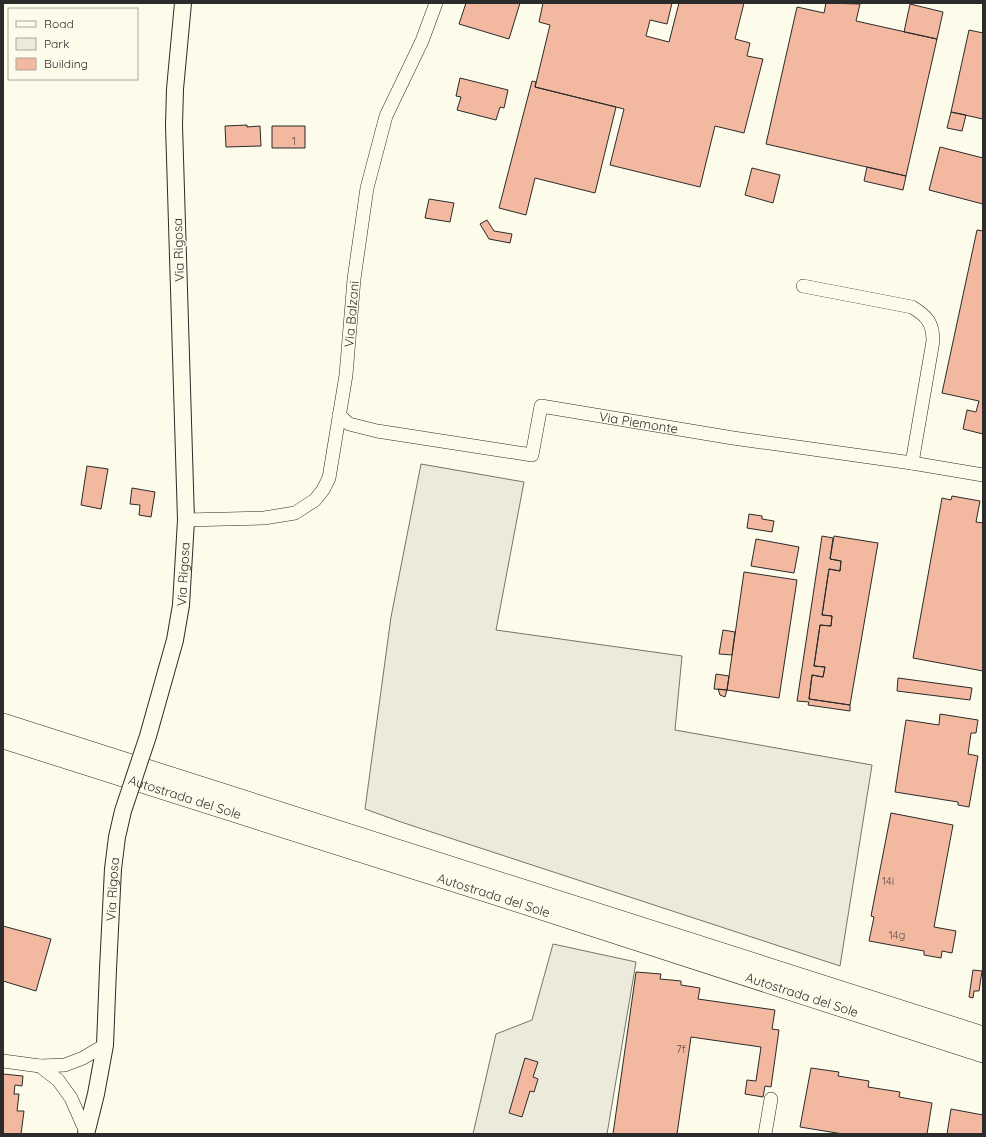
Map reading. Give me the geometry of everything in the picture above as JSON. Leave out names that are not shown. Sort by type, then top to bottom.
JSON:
[{"type":"highway","name":"Autostrada del Sole","points":[[3,723],[983,1036]]},
{"type":"highway","name":"Autostrada del Sole","points":[[3,739],[983,1053]]},
{"type":"main road","name":"Via Rigosa","points":[[86,1133],[96,1094],[104,1045],[113,869],[117,837],[123,811],[148,736],[166,672],[181,605],[186,520],[174,125],[175,90],[183,3]]},
{"type":"street","name":"Via Balzani","points":[[186,520],[280,516],[295,513],[315,500],[323,490],[329,478],[346,375],[354,279],[367,188],[386,116],[422,41],[436,3]]},
{"type":"street","points":[[803,286],[912,307],[925,315],[933,330],[934,341],[912,463]]},
{"type":"street","name":"Via Piemonte","points":[[339,415],[349,424],[376,431],[532,455],[541,406],[733,438],[912,463],[983,475]]},
{"type":"street","points":[[3,1062],[40,1066],[65,1065],[83,1058],[104,1045]]},
{"type":"street","points":[[40,1066],[58,1080],[71,1098],[86,1133]]},
{"type":"street","points":[[765,1134],[771,1099]]},
{"type":"green space","points":[[421,464],[524,482],[496,630],[682,656],[675,730],[872,765],[840,966],[365,809],[391,617]]},
{"type":"green space","points":[[553,944],[636,962],[607,1134],[473,1134],[496,1034],[532,1020]]},
{"type":"building","points":[[466,3],[520,3],[509,39],[459,24]]},
{"type":"building","points":[[543,3],[672,3],[667,24],[650,20],[646,36],[669,42],[679,3],[744,3],[735,39],[750,43],[747,56],[763,59],[744,133],[715,126],[700,187],[610,165],[624,109],[535,87],[550,25],[539,22]]},
{"type":"building","points":[[826,3],[860,4],[856,21],[937,39],[906,176],[766,144],[797,7],[824,13]]},
{"type":"building","points":[[910,4],[943,12],[937,39],[904,32]]},
{"type":"building","points":[[969,30],[983,33],[983,119],[951,112]]},
{"type":"building","points":[[460,78],[508,90],[504,108],[500,107],[496,120],[457,110],[461,97],[456,96]]},
{"type":"building","points":[[532,81],[536,82],[535,87],[616,107],[595,193],[535,178],[526,215],[499,208]]},
{"type":"building","points":[[951,112],[966,115],[962,131],[947,128]]},
{"type":"building","points":[[247,125],[247,127],[260,126],[261,146],[226,147],[225,126]]},
{"type":"building","points":[[272,126],[305,126],[305,148],[272,148]]},
{"type":"building","points":[[940,147],[983,158],[983,204],[929,190]]},
{"type":"building","points":[[867,167],[906,176],[903,190],[864,181]]},
{"type":"building","points":[[752,168],[780,175],[773,203],[745,195]]},
{"type":"building","points":[[429,199],[454,203],[450,222],[425,218]]},
{"type":"building","points":[[487,220],[494,231],[512,234],[510,243],[489,239],[480,224]]},
{"type":"building","points":[[977,230],[983,231],[983,434],[963,429],[967,410],[976,412],[979,401],[942,393]]},
{"type":"building","points":[[87,466],[108,469],[101,509],[81,505]]},
{"type":"building","points":[[132,488],[155,492],[151,517],[139,515],[140,505],[130,504]]},
{"type":"building","points":[[952,496],[980,501],[976,522],[983,523],[983,671],[913,658],[942,498],[951,500]]},
{"type":"building","points":[[749,514],[762,516],[762,519],[774,521],[772,532],[747,528]]},
{"type":"building","points":[[822,536],[833,538],[830,559],[841,561],[840,571],[829,569],[822,615],[832,616],[831,626],[820,625],[814,666],[825,667],[823,677],[812,675],[809,699],[850,705],[850,711],[808,705],[809,702],[797,701]]},
{"type":"building","points":[[834,536],[878,543],[850,705],[809,699],[812,675],[823,677],[825,667],[814,666],[820,625],[831,626],[832,616],[822,615],[829,569],[840,571],[841,561],[830,559]]},
{"type":"building","points":[[756,539],[799,547],[794,573],[751,566]]},
{"type":"building","points":[[744,572],[797,580],[779,698],[727,690]]},
{"type":"building","points":[[723,630],[735,632],[732,655],[719,654]]},
{"type":"building","points":[[716,674],[729,676],[727,690],[714,689]]},
{"type":"building","points":[[898,678],[972,688],[970,700],[897,691]]},
{"type":"building","points":[[718,689],[727,690],[725,697],[720,695]]},
{"type":"building","points":[[940,714],[978,720],[976,733],[971,733],[968,754],[978,756],[969,807],[958,805],[958,802],[895,792],[906,720],[939,725]]},
{"type":"building","points":[[891,813],[953,825],[934,927],[956,931],[952,953],[942,951],[941,958],[924,955],[924,951],[869,941],[874,917],[871,916]]},
{"type":"building","points":[[3,926],[51,939],[36,991],[3,981]]},
{"type":"building","points":[[973,970],[982,971],[979,991],[974,991],[973,998],[969,997]]},
{"type":"building","points":[[636,972],[661,974],[660,979],[681,981],[681,985],[700,988],[698,999],[775,1010],[772,1029],[779,1030],[771,1087],[765,1086],[763,1097],[745,1094],[747,1080],[756,1081],[761,1047],[691,1037],[677,1134],[613,1134]]},
{"type":"building","points":[[525,1058],[538,1062],[533,1077],[538,1079],[534,1092],[530,1091],[522,1117],[509,1113]]},
{"type":"building","points":[[811,1068],[839,1072],[838,1076],[869,1081],[868,1087],[900,1092],[899,1097],[932,1103],[927,1134],[843,1134],[800,1127]]},
{"type":"building","points":[[3,1074],[23,1076],[22,1086],[15,1085],[14,1094],[19,1094],[17,1111],[24,1111],[21,1134],[3,1134]]},
{"type":"building","points":[[951,1109],[983,1115],[983,1134],[947,1134]]}]
